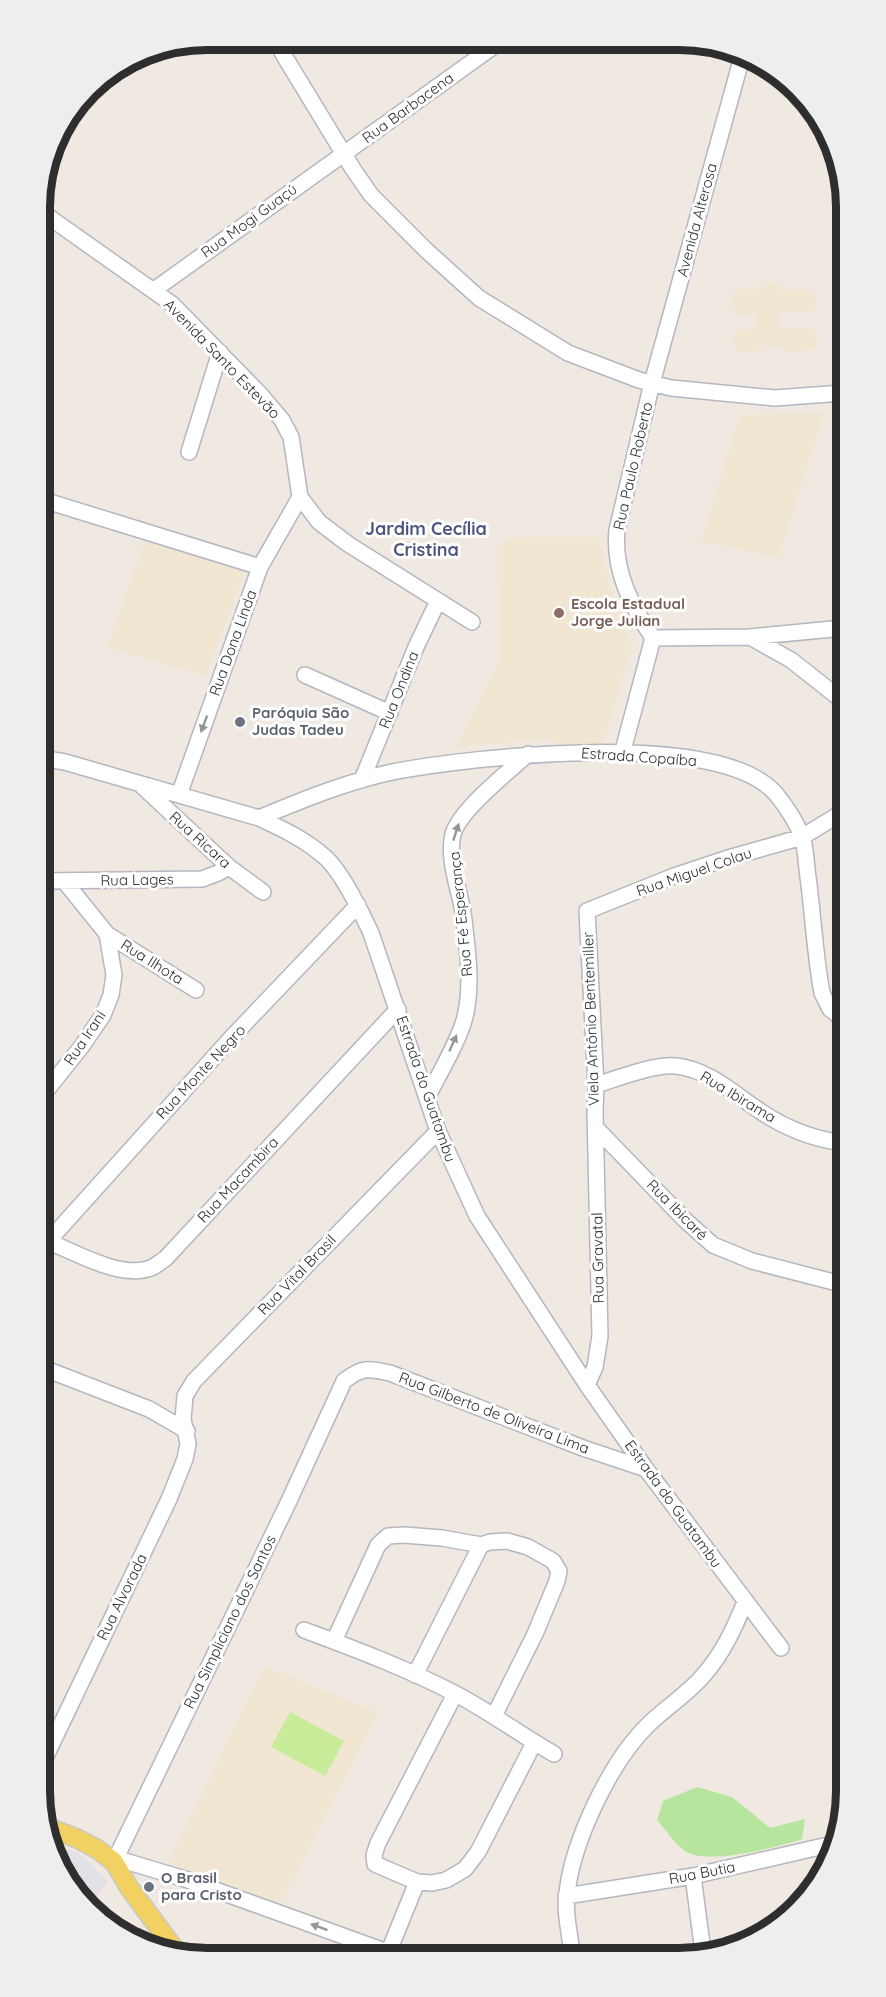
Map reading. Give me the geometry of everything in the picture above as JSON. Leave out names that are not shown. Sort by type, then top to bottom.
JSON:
[{"type":"main road","points":[[55,1830],[97,1849],[114,1862],[170,1942]]},
{"type":"street","points":[[281,50],[371,195],[427,251],[479,298],[568,353],[639,380],[671,388],[775,399],[836,394]]},
{"type":"street","name":"Rua Barbacena","points":[[345,153],[488,50]]},
{"type":"street","name":"Avenida Alterosa","points":[[652,383],[741,62]]},
{"type":"street","name":"Rua Mogi Guaçú","points":[[154,290],[345,153]]},
{"type":"street","name":"Avenida Santo Estevão","points":[[50,218],[172,304],[220,352],[282,420],[291,437],[300,497]]},
{"type":"street","points":[[189,452],[220,352]]},
{"type":"street","name":"Rua Paulo Roberto","points":[[652,383],[617,530],[615,549],[620,571],[636,613],[653,638]]},
{"type":"street","points":[[300,497],[319,522],[348,544],[472,622]]},
{"type":"street","name":"Rua Dona Linda","points":[[179,795],[260,567],[300,497]]},
{"type":"street","points":[[50,502],[260,567]]},
{"type":"street","name":"Rua Ondina","points":[[362,780],[413,654],[438,601]]},
{"type":"street","points":[[622,754],[653,638],[750,637],[836,629]]},
{"type":"street","points":[[750,637],[791,660],[836,695]]},
{"type":"street","points":[[305,675],[390,713]]},
{"type":"street","name":"Estrada Copaíba","points":[[259,818],[309,797],[393,772],[528,754],[598,752],[675,757],[717,763],[753,776],[775,792],[802,837],[822,993],[830,1009],[836,1014]]},
{"type":"street","name":"Rua Fé Esperança","points":[[428,1096],[464,1018],[468,997],[469,975],[463,912],[453,857],[453,834],[461,819],[483,794],[528,754]]},
{"type":"street","name":"Estrada do Guatambu","points":[[50,760],[259,818],[287,830],[328,860],[358,905],[371,933],[438,1131],[477,1216],[586,1385],[744,1602],[781,1648]]},
{"type":"street","name":"Rua Ricara","points":[[140,784],[229,867],[263,892]]},
{"type":"street","name":"Rua Miguel Colau","points":[[587,911],[674,876],[802,837],[836,816]]},
{"type":"street","name":"Rua Lages","points":[[50,882],[202,879],[229,867]]},
{"type":"street","name":"Rua Irani","points":[[50,1086],[103,1015],[111,995],[114,975],[107,934],[65,882]]},
{"type":"street","name":"Rua Monte Negro","points":[[50,1238],[232,1037],[358,905]]},
{"type":"street","name":"Viela Antônio Bentemiller","points":[[587,911],[596,1128]]},
{"type":"street","name":"Rua Ilhota","points":[[107,934],[196,990]]},
{"type":"street","name":"Rua Macambira","points":[[50,1246],[109,1267],[135,1270],[153,1267],[165,1259],[398,1009]]},
{"type":"street","name":"Rua Ibirama","points":[[596,1085],[655,1068],[675,1066],[699,1072],[719,1082],[770,1118],[794,1130],[836,1141]]},
{"type":"street","name":"Rua Ibicaré","points":[[596,1128],[685,1220],[713,1245],[752,1261],[836,1283]]},
{"type":"street","name":"Rua Gravatal","points":[[586,1385],[597,1361],[600,1336],[596,1128]]},
{"type":"street","name":"Rua Vital Brasil","points":[[187,1431],[183,1419],[184,1396],[194,1381],[438,1131]]},
{"type":"street","name":"Rua Gilberto de Oliveira Lima","points":[[344,1381],[357,1371],[374,1370],[390,1373],[583,1448],[646,1469]]},
{"type":"street","points":[[50,1371],[149,1409],[187,1431]]},
{"type":"street","name":"Rua Simpliciano dos Santos","points":[[114,1862],[289,1501],[344,1381]]},
{"type":"street","name":"Rua Alvorada","points":[[50,1748],[169,1499],[185,1459],[188,1444],[187,1431]]},
{"type":"street","points":[[334,1641],[378,1545],[388,1536],[442,1538],[481,1545],[507,1541],[528,1547],[553,1561],[559,1571],[557,1581],[536,1634],[494,1716]]},
{"type":"street","points":[[415,1675],[481,1545]]},
{"type":"street","points":[[571,1948],[566,1896],[571,1871],[596,1802],[616,1765],[650,1723],[702,1678],[722,1651],[744,1602]]},
{"type":"street","points":[[304,1630],[415,1675],[455,1694],[554,1754]]},
{"type":"street","points":[[455,1694],[378,1843],[374,1855],[375,1864],[417,1882],[432,1883],[447,1880],[465,1869],[478,1852],[534,1743]]},
{"type":"street","name":"Rua Butia","points":[[566,1896],[693,1876],[826,1845]]},
{"type":"street","points":[[114,1862],[123,1860],[185,1879],[380,1948]]},
{"type":"street","points":[[693,1876],[702,1946]]},
{"type":"street","points":[[392,1948],[417,1882]]},
{"type":"shaded area","points":[[764,283],[779,283],[780,290],[809,289],[809,294],[816,294],[816,309],[812,312],[779,312],[779,328],[811,328],[811,332],[817,332],[817,347],[813,347],[811,351],[785,352],[783,346],[763,346],[763,351],[737,352],[737,349],[734,349],[736,330],[755,329],[755,314],[736,314],[735,308],[732,308],[734,289],[763,289]]},
{"type":"shaded area","points":[[824,413],[779,557],[701,541],[740,415]]},
{"type":"shaded area","name":"Escola Estadual Jorge Julian","points":[[510,537],[600,537],[608,581],[632,646],[603,745],[556,744],[551,739],[456,747],[500,659],[497,548]]},
{"type":"shaded area","points":[[145,541],[246,569],[206,676],[107,647]]},
{"type":"shaded area","points":[[264,1666],[379,1713],[280,1903],[168,1864]]},
{"type":"shaded area","points":[[60,1846],[80,1854],[108,1882],[94,1899],[82,1886]]},
{"type":"green space","points":[[290,1712],[344,1741],[325,1776],[271,1747]]},
{"type":"green space","points":[[697,1787],[732,1797],[770,1828],[805,1819],[802,1839],[725,1856],[709,1857],[685,1851],[657,1820],[663,1801]]},
{"type":"place","name":"Escola Estadual Jorge Julian","points":[[559,613]]},
{"type":"place","name":"Paróquia São Judas Tadeu","points":[[240,722]]},
{"type":"place","name":"O Brasil para Cristo","points":[[149,1887]]},
{"type":"district","name":"Jardim Cecília Cristina","points":[[426,539]]}]
